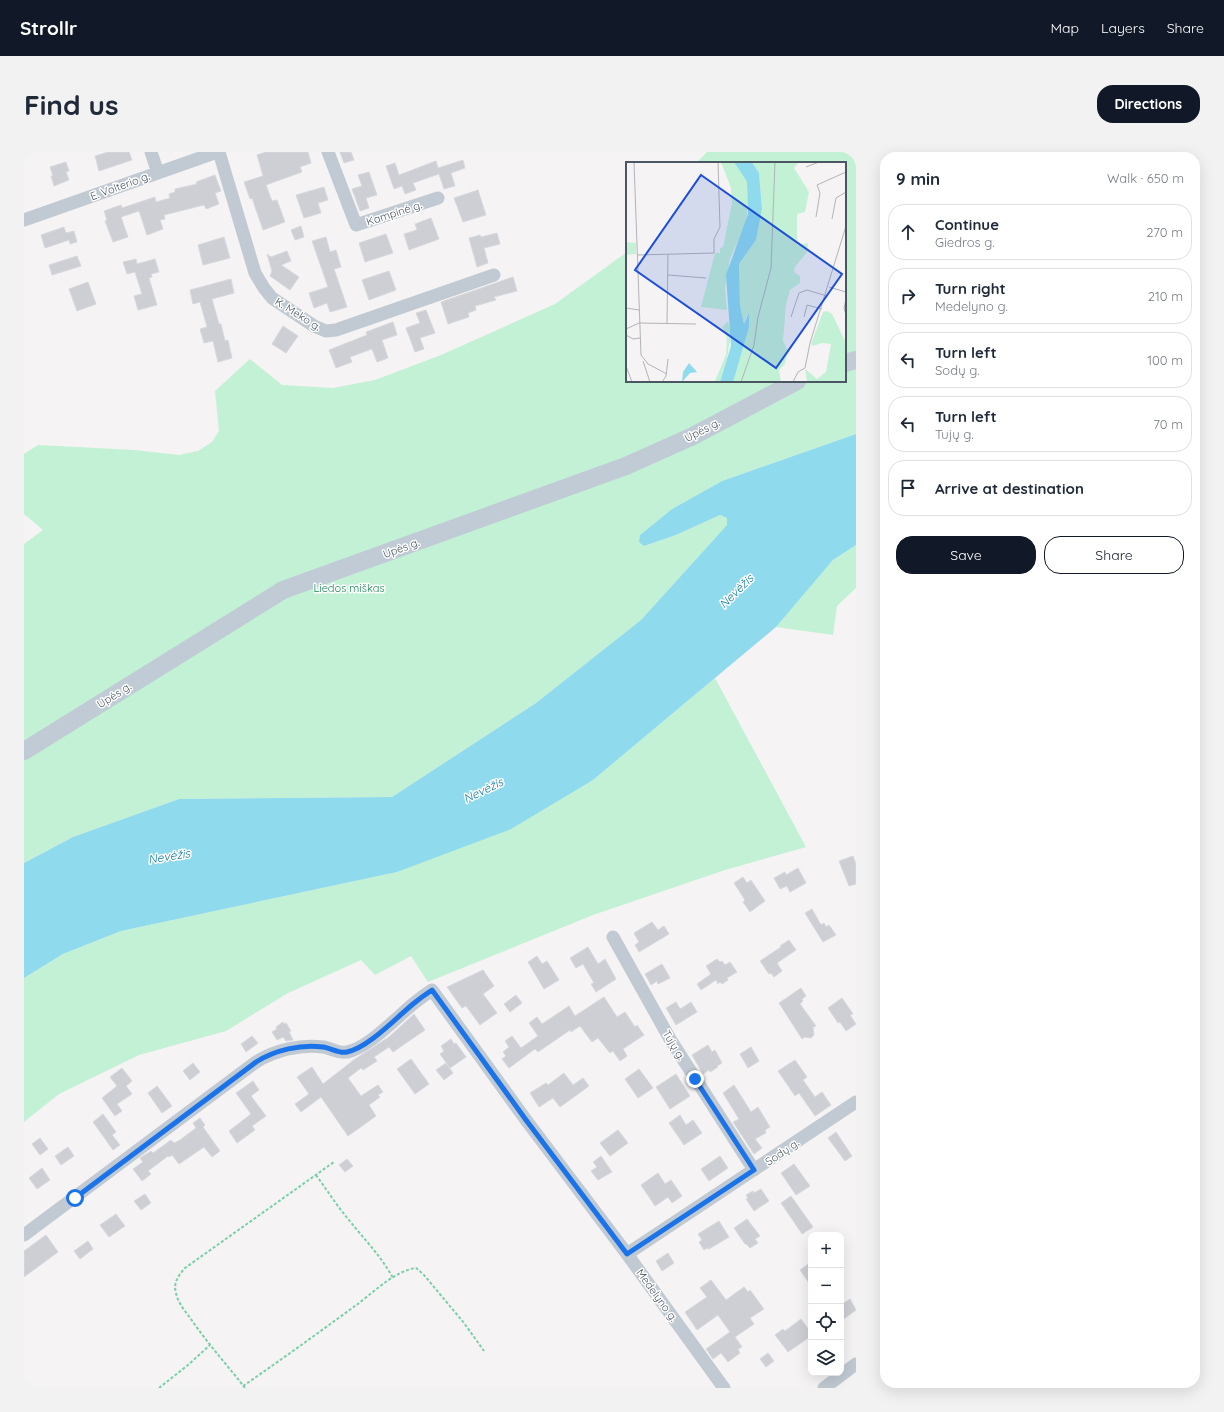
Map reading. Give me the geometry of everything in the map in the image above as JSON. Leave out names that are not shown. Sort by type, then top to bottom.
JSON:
[{"type":"main road","points":[[846,363],[856,360]]},
{"type":"main road","name":"Upės g.","points":[[24,751],[283,590],[626,466],[692,436],[794,382]]},
{"type":"street","points":[[151,152],[158,173]]},
{"type":"street","name":"E. Volterio g.","points":[[24,220],[218,152]]},
{"type":"street","name":"K. Meko g.","points":[[218,152],[255,273],[272,298],[314,326],[326,331],[336,330],[494,275]]},
{"type":"street","name":"Kampinė g.","points":[[328,152],[356,225],[438,198]]},
{"type":"street","name":"Tujų g.","points":[[613,937],[670,1040],[754,1170]]},
{"type":"street","name":"Medelyno g.","points":[[24,1235],[256,1062],[266,1056],[286,1049],[314,1046],[346,1053],[381,1032],[432,990],[724,1388]]},
{"type":"street","name":"Sodų g.","points":[[627,1254],[856,1102]]},
{"type":"street","points":[[824,1388],[856,1364]]},
{"type":"path","points":[[334,1162],[185,1268],[178,1276],[175,1283],[176,1293],[181,1305],[210,1345],[244,1387],[401,1272],[416,1268],[438,1291],[484,1351]]},
{"type":"path","points":[[316,1175],[350,1221],[374,1250],[393,1278]]},
{"type":"path","points":[[159,1388],[210,1345]]},
{"type":"green space","name":"Liedos miškas","points":[[707,152],[856,152],[856,434],[722,481],[672,509],[640,535],[644,546],[676,535],[720,515],[727,518],[727,525],[641,620],[536,703],[392,797],[179,799],[73,837],[24,863],[24,544],[43,530],[24,514],[24,454],[38,445],[135,450],[179,455],[198,451],[212,442],[219,431],[215,391],[250,359],[282,385],[333,388],[375,380],[441,355],[555,304],[626,253],[626,382],[846,382],[846,162],[697,162]]},
{"type":"green space","points":[[856,545],[856,588],[837,606],[833,635],[776,627],[833,560]]},
{"type":"green space","points":[[715,678],[806,847],[725,870],[593,915],[428,982],[411,956],[375,975],[361,960],[288,993],[226,1031],[139,1055],[59,1094],[24,1122],[24,978],[63,954],[121,931],[397,872],[593,780]]},
{"type":"water","name":"Nevėžis","points":[[856,434],[856,545],[833,560],[776,627],[593,780],[511,829],[397,872],[121,931],[63,954],[24,978],[24,863],[73,837],[179,799],[392,797],[536,703],[641,620],[727,525],[727,518],[720,515],[676,535],[644,546],[639,542],[640,535],[672,509],[722,481]]},
{"type":"building","points":[[108,152],[129,152],[132,160],[99,171],[95,156]]},
{"type":"building","points":[[266,152],[308,152],[311,163],[300,167],[302,172],[266,185],[272,201],[277,200],[285,222],[263,230],[252,198],[250,199],[244,182],[263,176],[257,155]]},
{"type":"building","points":[[340,152],[351,152],[354,160],[344,163]]},
{"type":"building","points":[[463,160],[465,168],[451,173],[455,186],[444,189],[439,174],[413,183],[416,190],[405,194],[402,186],[394,189],[386,166],[395,163],[399,175],[436,161],[438,168]]},
{"type":"building","points":[[66,162],[69,171],[66,172],[69,180],[54,186],[50,167]]},
{"type":"building","points":[[369,172],[377,195],[366,198],[369,208],[360,211],[352,189],[362,186],[358,175]]},
{"type":"building","points":[[215,175],[221,191],[215,193],[219,204],[206,209],[204,205],[164,215],[165,219],[160,220],[163,229],[147,235],[139,211],[121,217],[128,237],[113,242],[105,221],[107,220],[104,211],[121,205],[122,208],[155,197],[156,202],[170,198],[169,194],[175,192],[175,189],[197,184],[196,182]]},
{"type":"building","points":[[324,187],[328,200],[318,203],[321,213],[304,218],[296,195]]},
{"type":"building","points":[[478,190],[486,215],[463,222],[454,198]]},
{"type":"building","points":[[431,218],[439,239],[409,250],[404,234],[417,230],[415,224]]},
{"type":"building","points":[[301,226],[304,237],[295,240],[291,230]]},
{"type":"building","points":[[64,227],[66,233],[74,231],[77,242],[70,244],[69,240],[45,248],[41,235]]},
{"type":"building","points":[[497,233],[500,244],[484,248],[488,263],[477,267],[469,238]]},
{"type":"building","points":[[386,234],[393,253],[365,262],[359,243]]},
{"type":"building","points":[[224,237],[230,258],[203,265],[198,245]]},
{"type":"building","points":[[326,237],[330,252],[336,250],[341,267],[334,269],[347,307],[330,312],[327,303],[314,308],[309,293],[328,287],[312,241]]},
{"type":"building","points":[[287,251],[291,261],[281,265],[299,277],[290,290],[270,276],[272,271],[267,254],[271,257]]},
{"type":"building","points":[[77,256],[81,266],[52,275],[49,265]]},
{"type":"building","points":[[136,259],[137,264],[155,259],[159,272],[151,274],[152,277],[149,278],[157,305],[138,310],[134,296],[142,294],[135,272],[127,274],[123,262]]},
{"type":"building","points":[[389,271],[396,290],[369,300],[362,280]]},
{"type":"building","points":[[513,277],[517,291],[494,297],[496,300],[475,306],[476,310],[468,313],[469,317],[448,324],[441,302]]},
{"type":"building","points":[[231,279],[234,293],[212,299],[219,324],[221,324],[225,341],[228,340],[232,358],[218,362],[213,341],[204,343],[200,329],[207,327],[200,302],[193,304],[190,290]]},
{"type":"building","points":[[88,282],[96,304],[77,311],[69,289]]},
{"type":"building","points":[[426,310],[435,333],[420,338],[424,349],[415,352],[406,328],[420,323],[416,313]]},
{"type":"building","points":[[393,322],[397,335],[382,340],[388,358],[377,362],[372,349],[350,357],[352,362],[336,368],[329,350],[367,335],[366,332]]},
{"type":"building","points":[[283,326],[298,336],[286,353],[272,344]]},
{"type":"building","points":[[853,856],[856,864],[856,884],[849,886],[839,861]]},
{"type":"building","points":[[798,868],[806,883],[790,892],[787,886],[780,889],[774,878],[785,872],[786,875]]},
{"type":"building","points":[[743,877],[747,883],[751,880],[765,901],[750,912],[743,902],[745,900],[734,883]]},
{"type":"building","points":[[812,909],[821,925],[824,923],[826,927],[829,925],[836,935],[823,942],[805,913]]},
{"type":"building","points":[[652,922],[658,930],[664,926],[669,934],[639,952],[635,945],[639,942],[634,933]]},
{"type":"building","points":[[789,940],[796,950],[777,963],[782,971],[774,977],[771,973],[769,974],[760,961]]},
{"type":"building","points":[[588,947],[598,964],[605,959],[616,979],[596,992],[591,984],[594,983],[583,964],[576,968],[570,958]]},
{"type":"building","points":[[537,956],[542,964],[547,961],[559,980],[544,989],[528,962]]},
{"type":"building","points":[[717,959],[720,962],[722,961],[725,965],[730,962],[737,972],[727,978],[728,980],[722,984],[720,982],[718,984],[716,980],[701,990],[697,984],[711,974],[706,966]]},
{"type":"building","points":[[662,964],[670,978],[658,984],[657,981],[651,985],[645,974]]},
{"type":"building","points":[[483,970],[494,986],[483,994],[497,1013],[480,1025],[466,1006],[462,1008],[447,987]]},
{"type":"building","points":[[801,988],[806,996],[802,999],[803,1001],[800,1004],[816,1026],[813,1027],[814,1035],[811,1038],[805,1037],[802,1039],[779,1003]]},
{"type":"building","points":[[516,995],[522,1003],[510,1012],[504,1004]]},
{"type":"building","points":[[604,997],[617,1017],[625,1012],[635,1027],[637,1025],[644,1035],[623,1049],[627,1056],[620,1061],[613,1051],[610,1053],[598,1038],[592,1042],[580,1026],[571,1032],[570,1030],[538,1052],[535,1049],[509,1068],[502,1059],[506,1056],[503,1052],[509,1047],[505,1041],[512,1036],[521,1048],[538,1036],[529,1023],[537,1017],[542,1024],[569,1006],[575,1016]]},
{"type":"building","points":[[842,998],[853,1014],[850,1015],[856,1024],[846,1031],[840,1022],[838,1023],[828,1008]]},
{"type":"building","points":[[676,1002],[680,1009],[691,1002],[697,1012],[676,1025],[666,1008]]},
{"type":"building","points":[[414,1014],[425,1030],[393,1052],[389,1047],[374,1057],[377,1061],[363,1070],[361,1068],[348,1078],[361,1096],[378,1085],[383,1092],[378,1095],[380,1097],[369,1105],[376,1116],[348,1136],[321,1097],[301,1112],[295,1104],[309,1094],[297,1077],[312,1067],[323,1084],[355,1059],[389,1037]]},
{"type":"building","points":[[283,1022],[284,1024],[286,1023],[291,1031],[289,1032],[293,1040],[286,1041],[283,1037],[277,1040],[272,1032]]},
{"type":"building","points":[[252,1036],[258,1043],[246,1052],[241,1044]]},
{"type":"building","points":[[451,1039],[454,1044],[456,1043],[466,1057],[450,1068],[440,1054],[444,1051],[441,1046]]},
{"type":"building","points":[[708,1045],[712,1052],[715,1050],[722,1063],[710,1072],[709,1070],[703,1074],[692,1055]]},
{"type":"building","points":[[751,1047],[759,1061],[748,1068],[740,1054]]},
{"type":"building","points":[[411,1059],[429,1084],[415,1094],[397,1069]]},
{"type":"building","points":[[795,1060],[807,1077],[803,1080],[815,1097],[822,1092],[831,1105],[815,1116],[799,1093],[795,1096],[778,1071]]},
{"type":"building","points":[[193,1063],[200,1072],[190,1080],[183,1071]]},
{"type":"building","points":[[446,1063],[453,1073],[444,1080],[436,1070]]},
{"type":"building","points":[[122,1068],[132,1081],[126,1086],[132,1094],[117,1104],[122,1111],[115,1116],[102,1098],[117,1086],[110,1077]]},
{"type":"building","points":[[639,1069],[653,1088],[638,1098],[625,1079]]},
{"type":"building","points":[[564,1073],[573,1085],[583,1078],[589,1086],[560,1107],[553,1098],[539,1107],[530,1093],[546,1083],[548,1085]]},
{"type":"building","points":[[676,1074],[690,1096],[670,1109],[656,1087]]},
{"type":"building","points":[[253,1081],[259,1090],[251,1096],[266,1116],[252,1126],[255,1130],[237,1143],[229,1131],[251,1114],[236,1093]]},
{"type":"building","points":[[734,1085],[751,1112],[758,1107],[770,1127],[765,1130],[766,1133],[755,1139],[762,1148],[754,1154],[733,1122],[739,1119],[723,1093]]},
{"type":"building","points":[[157,1086],[172,1106],[162,1113],[148,1093]]},
{"type":"building","points":[[103,1114],[116,1132],[112,1135],[120,1145],[113,1150],[93,1122]]},
{"type":"building","points":[[680,1115],[686,1125],[693,1120],[702,1133],[684,1145],[669,1123]]},
{"type":"building","points":[[200,1118],[205,1125],[203,1127],[220,1151],[212,1157],[204,1147],[179,1164],[172,1155],[169,1157],[168,1156],[148,1171],[151,1174],[142,1181],[133,1169],[143,1162],[140,1158],[151,1151],[153,1153],[171,1140],[174,1143],[180,1140],[196,1128],[193,1123]]},
{"type":"building","points":[[618,1130],[628,1143],[610,1156],[600,1143]]},
{"type":"building","points":[[836,1132],[852,1156],[845,1161],[828,1138]]},
{"type":"building","points":[[40,1138],[48,1149],[40,1155],[32,1144]]},
{"type":"building","points":[[68,1147],[74,1156],[61,1165],[55,1156]]},
{"type":"building","points":[[601,1156],[612,1172],[598,1180],[591,1171],[597,1167],[593,1162]]},
{"type":"building","points":[[720,1156],[728,1168],[709,1181],[701,1169]]},
{"type":"building","points":[[347,1159],[353,1166],[345,1172],[339,1165]]},
{"type":"building","points":[[794,1164],[810,1186],[796,1195],[781,1173]]},
{"type":"building","points":[[42,1168],[50,1180],[37,1189],[29,1178]]},
{"type":"building","points":[[658,1173],[665,1184],[671,1180],[682,1196],[672,1203],[668,1197],[655,1206],[641,1185]]},
{"type":"building","points":[[761,1189],[769,1201],[754,1211],[746,1199],[748,1198],[746,1195]]},
{"type":"building","points":[[145,1194],[151,1203],[141,1210],[134,1201]]},
{"type":"building","points":[[791,1196],[813,1227],[802,1234],[781,1203]]},
{"type":"building","points":[[116,1214],[125,1226],[109,1237],[100,1225]]},
{"type":"building","points":[[747,1219],[760,1236],[755,1239],[758,1243],[750,1248],[745,1244],[734,1228]]},
{"type":"building","points":[[719,1221],[729,1237],[709,1249],[707,1248],[704,1250],[699,1242],[702,1240],[698,1234]]},
{"type":"building","points":[[46,1235],[58,1252],[24,1277],[24,1251]]},
{"type":"building","points":[[88,1241],[93,1249],[80,1259],[74,1251]]},
{"type":"building","points":[[668,1253],[674,1263],[662,1271],[656,1261]]},
{"type":"building","points":[[808,1264],[808,1282],[800,1270]]},
{"type":"building","points":[[711,1280],[726,1300],[744,1287],[748,1292],[750,1290],[764,1309],[750,1318],[754,1324],[735,1337],[742,1347],[738,1349],[740,1353],[728,1362],[721,1353],[713,1359],[706,1349],[730,1332],[718,1315],[697,1330],[685,1312],[707,1297],[700,1288]]},
{"type":"building","points":[[850,1299],[856,1310],[844,1319],[844,1304]]},
{"type":"building","points":[[801,1319],[808,1329],[808,1338],[788,1352],[775,1335],[783,1329],[785,1331]]},
{"type":"building","points":[[768,1353],[774,1361],[766,1367],[760,1359]]},
{"type":"route","points":[[75,1198],[266,1056],[286,1049],[314,1046],[331,1048],[339,1052],[346,1053],[381,1032],[413,1004],[432,990],[526,1120],[627,1254],[754,1170],[695,1079]]}]
